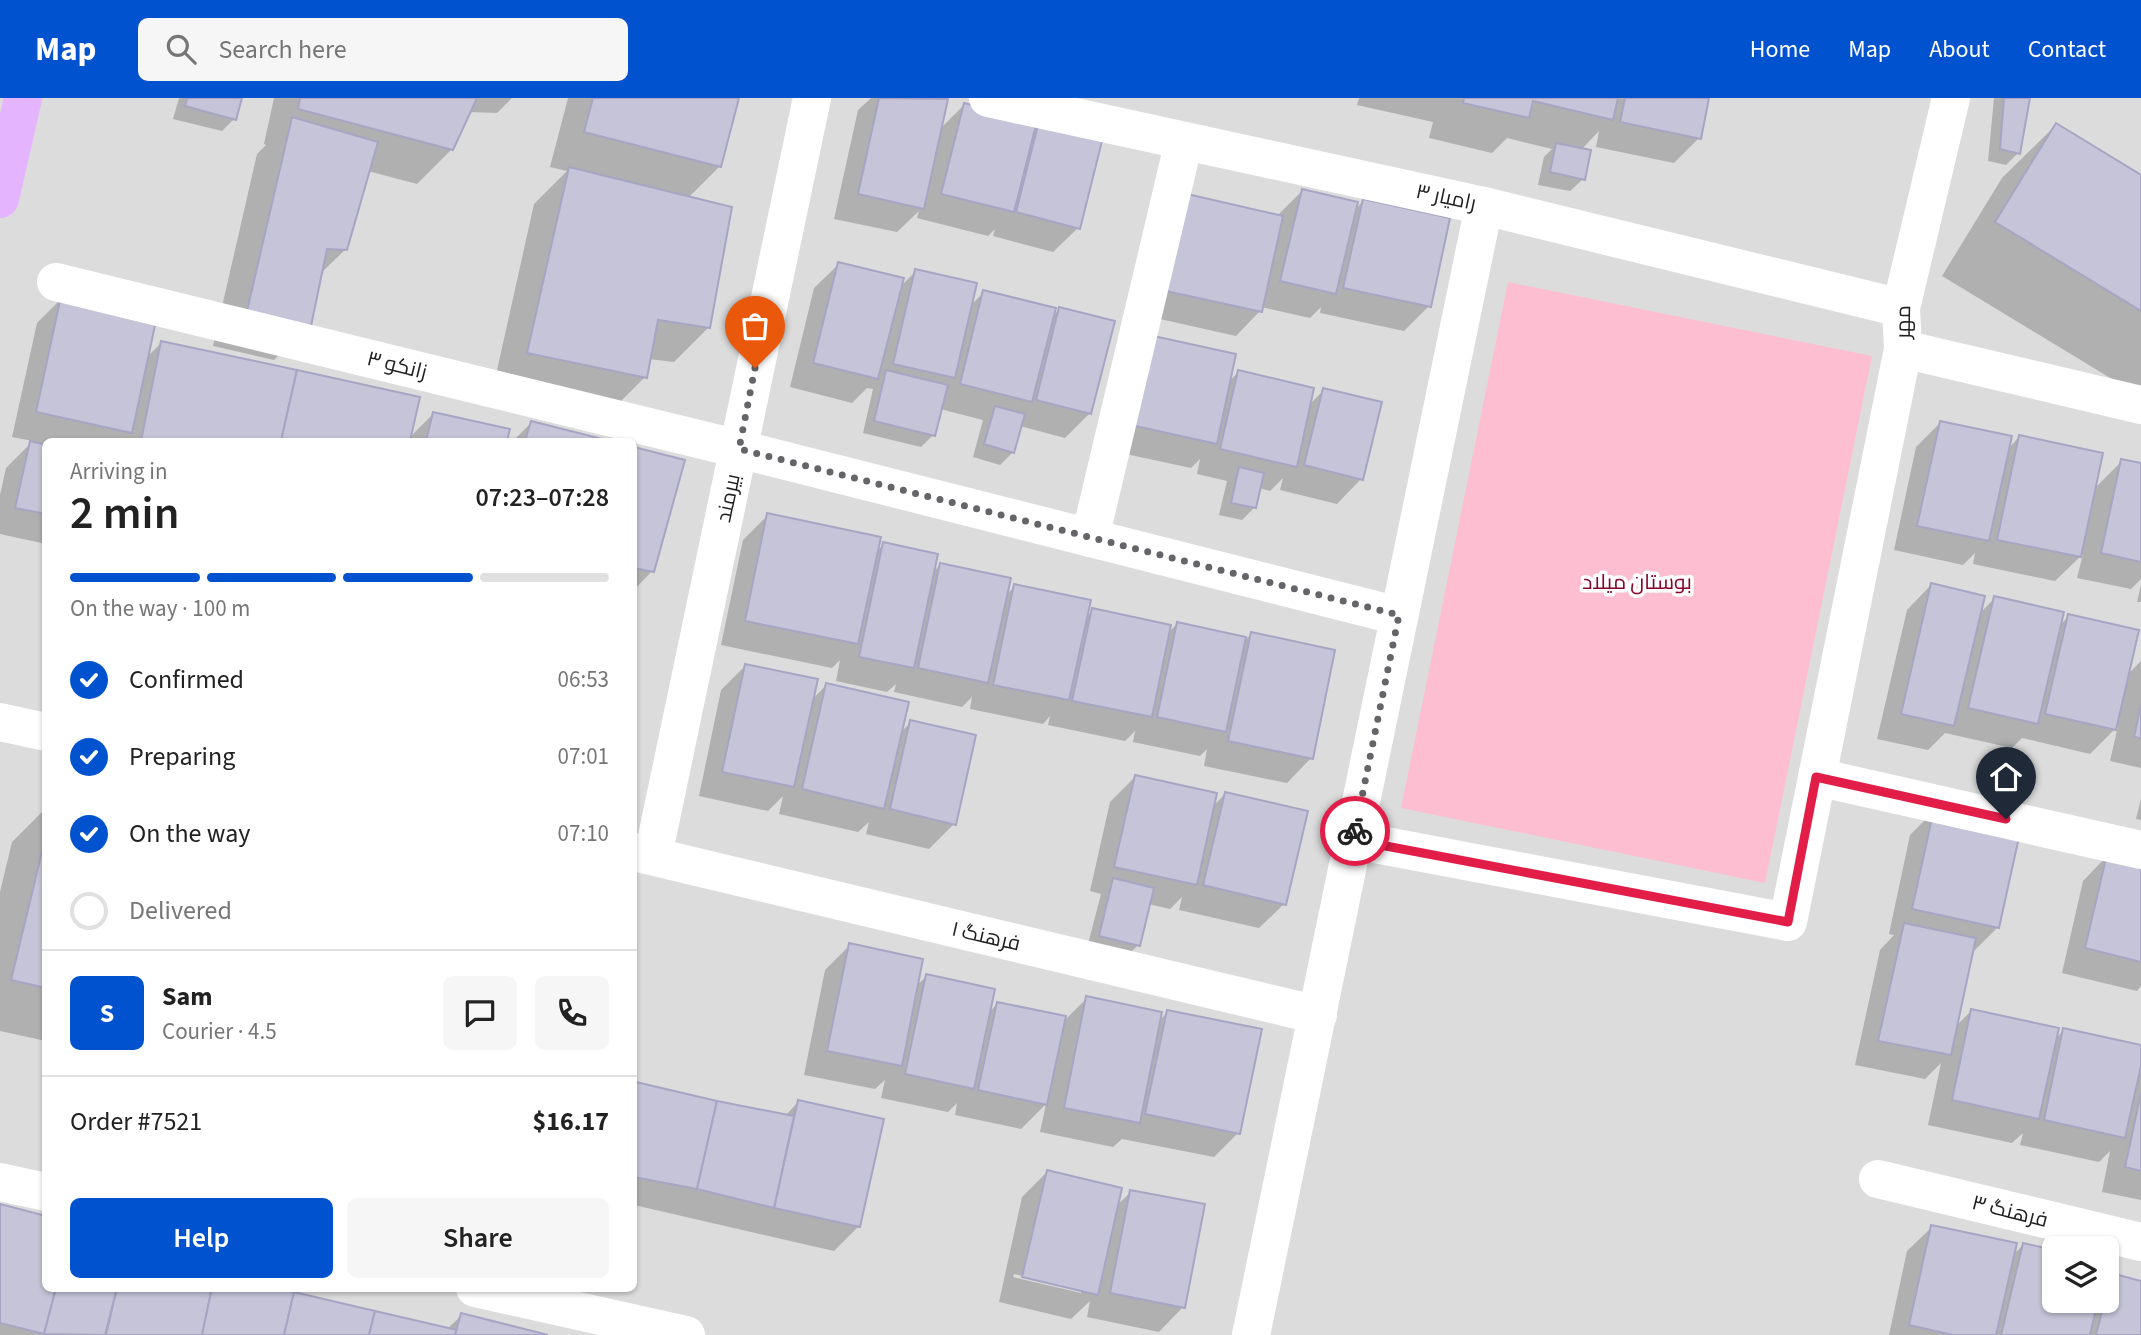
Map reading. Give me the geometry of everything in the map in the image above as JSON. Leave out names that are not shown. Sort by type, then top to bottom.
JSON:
[{"type":"main road","points":[[0,199],[23,98]]},
{"type":"street","name":"بیرمند","points":[[643,854],[739,449],[812,98]]},
{"type":"street","name":"رامیار ۳","points":[[988,98],[1484,206],[1901,308]]},
{"type":"street","name":"مهر","points":[[1951,98],[1901,308],[1903,349],[2141,405]]},
{"type":"street","points":[[1090,538],[1184,141]]},
{"type":"street","points":[[1251,1335],[1484,206]]},
{"type":"street","name":"زانکو ۳","points":[[56,282],[739,449],[1399,615]]},
{"type":"street","points":[[1354,840],[1788,922],[1903,349]]},
{"type":"street","points":[[0,722],[42,731]]},
{"type":"street","points":[[1816,777],[2141,850]]},
{"type":"street","name":"فرهنگ ۱","points":[[643,854],[1318,1015]]},
{"type":"street","name":"فرهنگ ۳","points":[[1878,1179],[2141,1242]]},
{"type":"street","points":[[0,1182],[42,1191]]},
{"type":"street","points":[[493,1292],[686,1335]]},
{"type":"shaded area","points":[[0,98],[2141,98],[2141,1335],[0,1335]]},
{"type":"green space","name":"بوستان میلاد","points":[[1508,282],[1872,356],[1765,883],[1401,808]]},
{"type":"building","points":[[187,98],[242,98],[236,120],[185,106]]},
{"type":"building","points":[[300,98],[477,98],[453,150],[298,109]]},
{"type":"building","points":[[593,98],[739,98],[721,167],[584,132]]},
{"type":"building","points":[[879,98],[948,99],[924,209],[858,194]]},
{"type":"building","points":[[1464,98],[1618,98],[1613,120],[1533,101],[1529,118],[1463,103]]},
{"type":"building","points":[[1625,98],[1709,98],[1701,139],[1620,122]]},
{"type":"building","points":[[2004,98],[2030,98],[2020,154],[2000,149]]},
{"type":"building","points":[[964,103],[1037,121],[1014,212],[941,194]]},
{"type":"building","points":[[292,117],[378,142],[347,250],[327,249],[311,326],[247,311]]},
{"type":"building","points":[[2056,123],[2141,175],[2141,311],[1995,222]]},
{"type":"building","points":[[1038,125],[1102,141],[1080,229],[1016,212]]},
{"type":"building","points":[[1556,143],[1591,150],[1585,180],[1550,172]]},
{"type":"building","points":[[569,167],[732,207],[710,328],[658,320],[647,378],[527,353]]},
{"type":"building","points":[[1302,189],[1358,202],[1336,294],[1280,281]]},
{"type":"building","points":[[1187,194],[1283,216],[1262,312],[1166,291]]},
{"type":"building","points":[[1363,199],[1450,218],[1431,307],[1343,288]]},
{"type":"building","points":[[838,262],[904,278],[878,379],[813,363]]},
{"type":"building","points":[[915,269],[977,283],[955,378],[893,364]]},
{"type":"building","points":[[983,290],[1056,308],[1032,402],[960,384]]},
{"type":"building","points":[[61,296],[157,316],[132,433],[36,412]]},
{"type":"building","points":[[1059,307],[1115,321],[1091,414],[1036,400]]},
{"type":"building","points":[[1149,335],[1236,354],[1217,444],[1131,425]]},
{"type":"building","points":[[161,341],[297,370],[282,438],[142,438]]},
{"type":"building","points":[[297,370],[420,397],[411,438],[282,438]]},
{"type":"building","points":[[886,370],[948,385],[935,436],[874,421]]},
{"type":"building","points":[[1238,370],[1314,388],[1297,467],[1220,449]]},
{"type":"building","points":[[1323,388],[1382,402],[1363,480],[1304,465]]},
{"type":"building","points":[[995,406],[1025,414],[1014,453],[984,444]]},
{"type":"building","points":[[433,412],[510,429],[508,438],[427,438]]},
{"type":"building","points":[[531,421],[598,438],[526,438]]},
{"type":"building","points":[[1940,421],[2012,436],[1989,541],[1917,526]]},
{"type":"building","points":[[2019,435],[2103,453],[2081,557],[1997,540]]},
{"type":"building","points":[[30,441],[42,444],[42,513],[15,508]]},
{"type":"building","points":[[637,448],[685,460],[654,572],[637,569]]},
{"type":"building","points":[[2121,459],[2141,463],[2141,562],[2101,553]]},
{"type":"building","points":[[1239,467],[1264,473],[1256,508],[1231,503]]},
{"type":"building","points":[[767,513],[881,537],[858,644],[745,621]]},
{"type":"building","points":[[883,542],[938,554],[914,668],[859,657]]},
{"type":"building","points":[[940,563],[1011,578],[988,683],[918,668]]},
{"type":"building","points":[[1931,583],[1985,596],[1954,726],[1901,714]]},
{"type":"building","points":[[1014,584],[1091,600],[1069,700],[993,685]]},
{"type":"building","points":[[1994,596],[2064,612],[2038,724],[1968,708]]},
{"type":"building","points":[[1092,608],[1171,625],[1152,717],[1072,701]]},
{"type":"building","points":[[2068,614],[2139,630],[2116,730],[2045,714]]},
{"type":"building","points":[[1177,622],[1246,637],[1226,732],[1157,717]]},
{"type":"building","points":[[1251,632],[1335,650],[1313,759],[1228,741]]},
{"type":"building","points":[[745,664],[818,679],[794,787],[722,772]]},
{"type":"building","points":[[826,683],[909,702],[884,809],[802,789]]},
{"type":"building","points":[[2141,705],[2141,738],[2134,737]]},
{"type":"building","points":[[910,720],[976,735],[956,825],[890,809]]},
{"type":"building","points":[[1135,775],[1217,793],[1197,885],[1114,867]]},
{"type":"building","points":[[1225,792],[1308,811],[1286,905],[1203,885]]},
{"type":"building","points":[[1934,809],[2021,828],[1999,928],[1912,909]]},
{"type":"building","points":[[42,852],[42,987],[11,980]]},
{"type":"building","points":[[2107,854],[2141,862],[2141,962],[2085,948]]},
{"type":"building","points":[[1113,878],[1154,888],[1140,946],[1099,936]]},
{"type":"building","points":[[1904,923],[1976,938],[1951,1055],[1878,1041]]},
{"type":"building","points":[[849,943],[923,959],[902,1066],[827,1051]]},
{"type":"building","points":[[926,974],[995,989],[974,1089],[905,1074]]},
{"type":"building","points":[[1086,996],[1162,1012],[1140,1123],[1064,1108]]},
{"type":"building","points":[[997,1002],[1066,1016],[1047,1105],[978,1090]]},
{"type":"building","points":[[1971,1009],[2059,1028],[2039,1119],[1952,1100]]},
{"type":"building","points":[[1167,1010],[1262,1029],[1240,1134],[1145,1114]]},
{"type":"building","points":[[2063,1028],[2141,1045],[2141,1066],[2125,1138],[2044,1120]]},
{"type":"building","points":[[637,1082],[717,1101],[697,1189],[637,1178]]},
{"type":"building","points":[[2141,1093],[2141,1171],[2125,1167]]},
{"type":"building","points":[[798,1100],[884,1119],[860,1227],[774,1208]]},
{"type":"building","points":[[717,1101],[794,1116],[774,1208],[697,1189]]},
{"type":"building","points":[[1047,1170],[1122,1188],[1098,1295],[1022,1277]]},
{"type":"building","points":[[1130,1190],[1205,1204],[1185,1308],[1110,1293]]},
{"type":"building","points":[[0,1204],[42,1215],[42,1292],[55,1292],[44,1334],[0,1323]]},
{"type":"building","points":[[1931,1225],[2017,1243],[1996,1335],[1953,1335],[1909,1325]]},
{"type":"building","points":[[2023,1243],[2042,1247],[2042,1313],[2095,1313],[2090,1335],[2001,1335]]},
{"type":"building","points":[[2119,1275],[2141,1281],[2141,1335],[2096,1335],[2102,1313],[2119,1313]]},
{"type":"building","points":[[55,1292],[116,1292],[105,1335],[44,1334]]},
{"type":"building","points":[[116,1292],[211,1292],[202,1335],[106,1335]]},
{"type":"building","points":[[211,1292],[294,1292],[284,1335],[202,1335]]},
{"type":"building","points":[[294,1292],[375,1311],[369,1335],[284,1335]]},
{"type":"building","points":[[375,1311],[457,1330],[455,1335],[369,1335]]},
{"type":"building","points":[[461,1313],[548,1335],[455,1335]]},
{"type":"way so far","points":[[755,368],[739,449],[1399,615],[1355,831]]},
{"type":"route","points":[[1355,831],[1354,840],[1788,922],[1816,777],[2006,819]]}]
